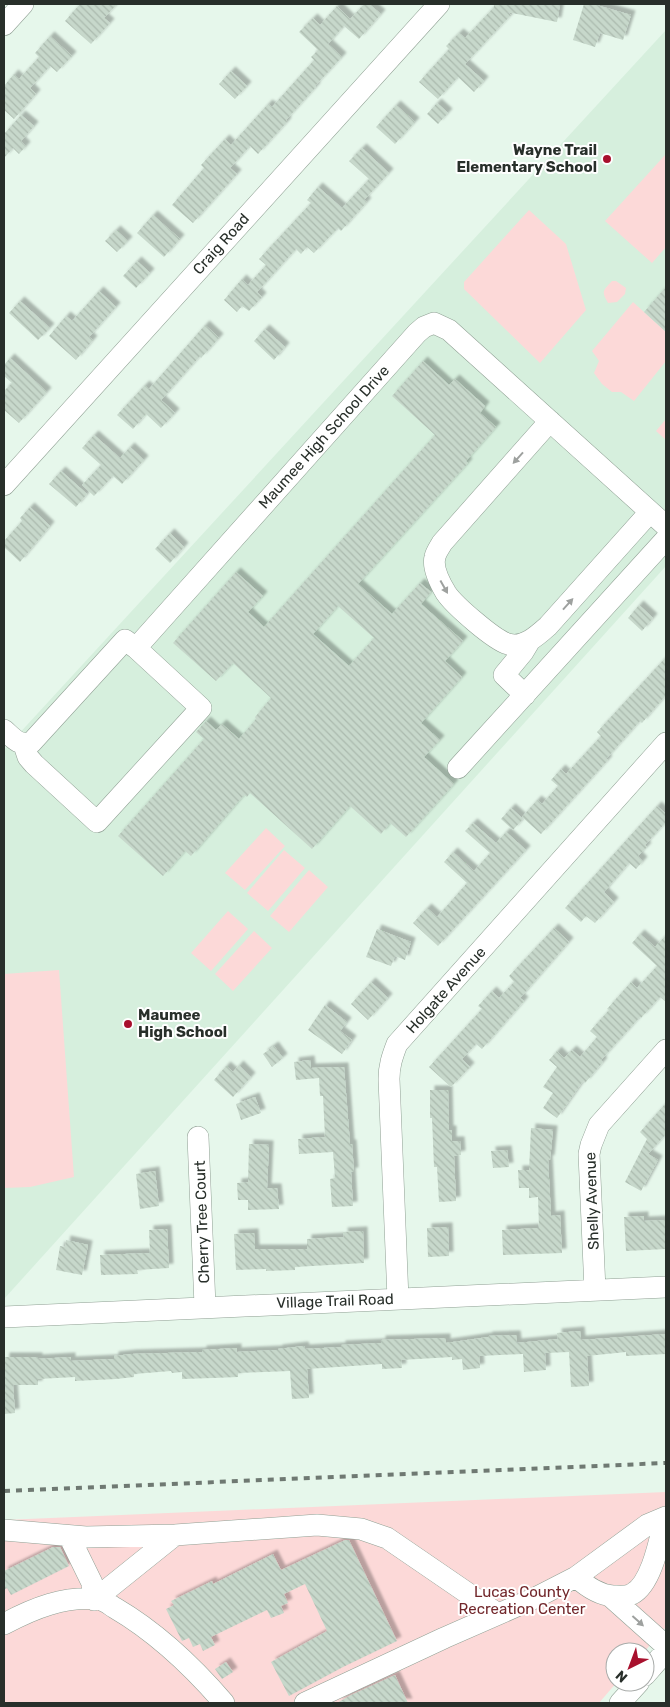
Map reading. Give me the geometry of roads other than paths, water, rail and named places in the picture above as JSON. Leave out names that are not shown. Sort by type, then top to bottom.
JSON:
[{"type":"street","points":[[4,25],[23,4]]},
{"type":"street","name":"Craig Road","points":[[4,485],[439,4]]},
{"type":"street","name":"Maumee High School Drive","points":[[136,648],[410,340],[424,327],[434,324],[450,330],[666,526]]},
{"type":"street","points":[[530,642],[509,645],[494,636],[469,616],[447,594],[436,573],[434,557],[442,543],[550,421]]},
{"type":"street","points":[[525,695],[504,675],[530,642],[548,626],[650,512]]},
{"type":"street","points":[[458,768],[666,539]]},
{"type":"street","points":[[4,730],[18,743],[24,745],[38,738],[125,640],[201,708],[97,822],[34,764],[28,756],[24,745]]},
{"type":"street","name":"Holgate Avenue","points":[[398,1299],[389,1079],[389,1066],[392,1056],[398,1044],[666,743]]},
{"type":"street","name":"Shelly Avenue","points":[[595,1290],[589,1154],[591,1145],[600,1125],[666,1050]]},
{"type":"street","name":"Cherry Tree Court","points":[[198,1137],[205,1306]]},
{"type":"street","name":"Village Trail Road","points":[[4,1317],[205,1306],[666,1287]]},
{"type":"street","points":[[305,1703],[576,1577],[647,1525],[666,1518]]},
{"type":"street","points":[[576,1577],[584,1584],[606,1595],[623,1596],[633,1594],[645,1580],[654,1563],[666,1518]]},
{"type":"street","points":[[4,1530],[86,1537],[175,1535],[317,1525],[361,1529],[387,1538],[498,1614]]},
{"type":"street","points":[[94,1600],[175,1535]]},
{"type":"street","points":[[70,1536],[92,1583],[94,1600]]},
{"type":"street","points":[[610,1596],[666,1646]]},
{"type":"street","points":[[4,1624],[28,1612],[60,1601],[100,1599],[131,1618],[166,1645],[224,1703]]},
{"type":"street","points":[[655,1664],[666,1651]]},
{"type":"street","points":[[620,1703],[630,1692]]},
{"type":"railway","points":[[4,1491],[666,1463]]},
{"type":"place","name":"Wayne Trail Elementary School","points":[[607,159]]},
{"type":"place","name":"Maumee High School","points":[[128,1024]]},
{"type":"park label","name":"Lucas County Recreation Center","points":[[522,1600]]}]
